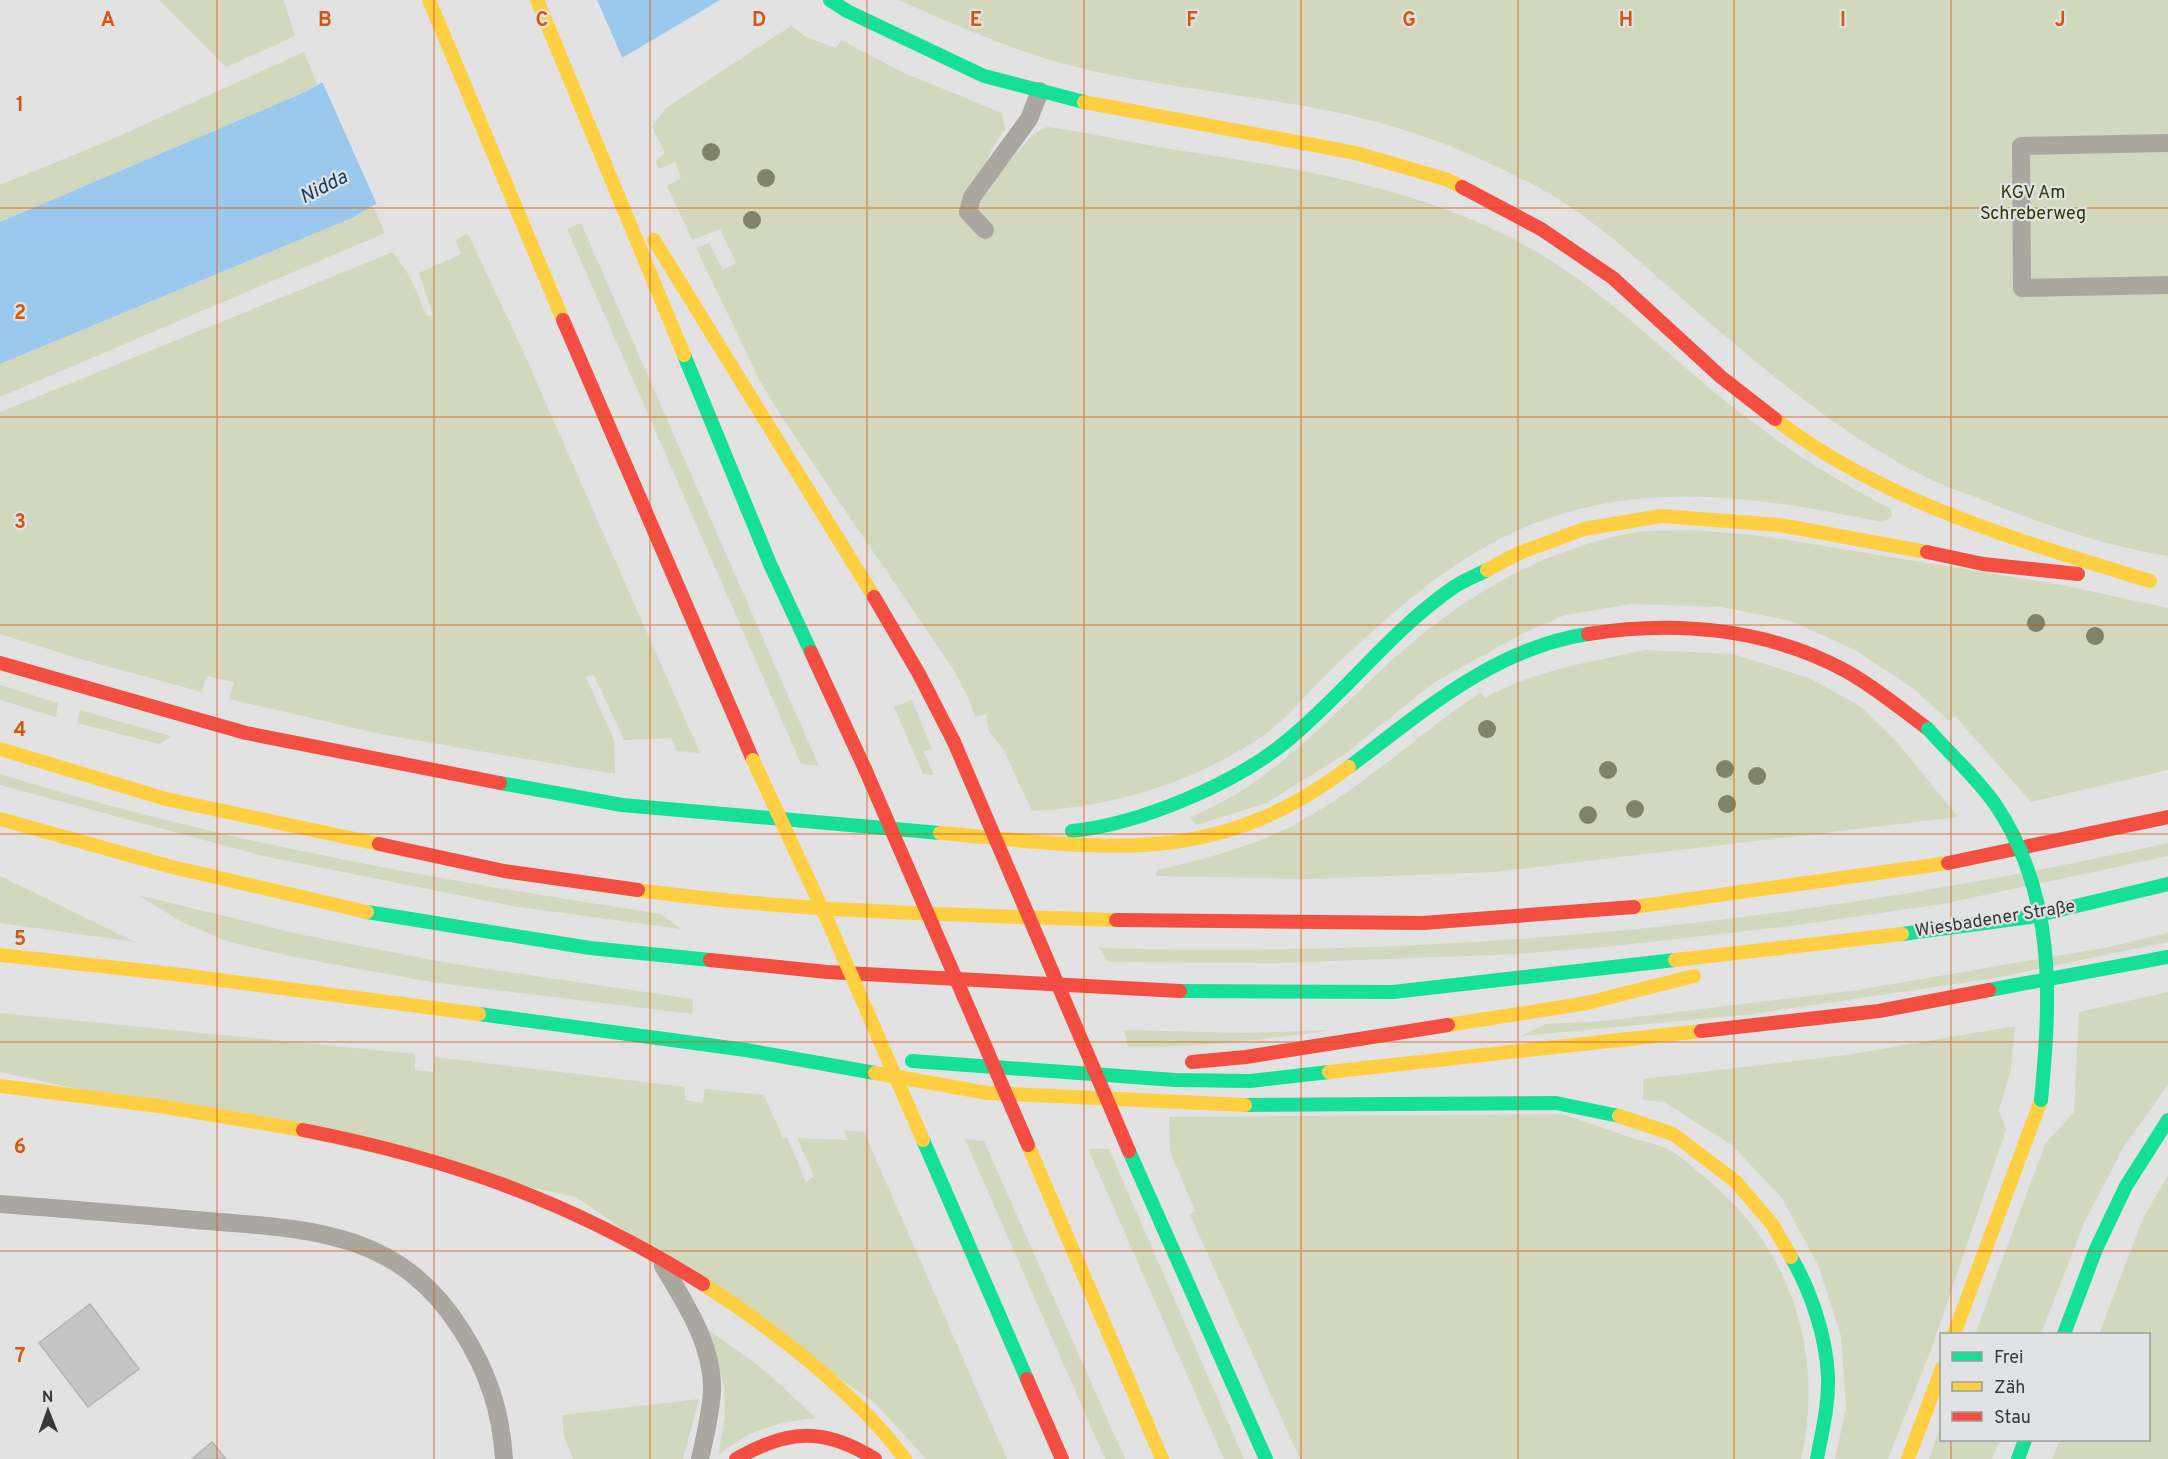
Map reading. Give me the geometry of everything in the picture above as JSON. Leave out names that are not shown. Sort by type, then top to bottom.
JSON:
[{"type":"highway","points":[[429,0],[514,207],[753,760],[826,917],[1062,1459]]},
{"type":"highway","points":[[537,0],[606,162],[770,564],[865,769],[1162,1459]]},
{"type":"highway","points":[[830,0],[847,11],[984,76],[1071,100],[1356,153],[1448,180],[1540,229],[1613,278],[1721,377],[1787,429],[1861,475],[1945,512],[2029,544],[2150,581]]},
{"type":"highway","points":[[606,162],[800,480],[867,583],[927,686],[954,742],[1129,1151],[1266,1459]]},
{"type":"highway","points":[[983,839],[1102,828],[1170,806],[1233,776],[1287,741],[1397,634],[1452,588],[1519,553],[1584,529],[1661,516],[1780,525],[1892,544],[1983,564],[2168,584]]},
{"type":"highway","points":[[0,663],[246,734],[426,771],[622,805],[983,839],[1111,848],[1192,841],[1253,824],[1307,798],[1369,754],[1426,708],[1497,664],[1534,646],[1594,632],[1664,627],[1728,631],[1800,652],[1857,677],[1928,729],[1993,802],[2022,855],[2044,919],[2050,981],[2041,1100],[1955,1333]]},
{"type":"highway","points":[[0,749],[166,799],[504,871],[682,896],[930,914],[1049,918],[1191,922],[1424,923],[1653,905],[1922,868],[2168,817]]},
{"type":"highway","points":[[0,819],[172,867],[370,913],[590,948],[826,972],[1200,992],[1393,992],[1821,944]]},
{"type":"highway","name":"Wiesbadener Straße","points":[[1821,944],[2030,916],[2168,884]]},
{"type":"highway","points":[[1179,1063],[1246,1057],[1575,1005],[1821,944]]},
{"type":"highway","points":[[0,955],[183,975],[746,1050],[988,1093],[1211,1105],[1556,1103],[1618,1116],[1673,1134],[1735,1181],[1772,1224],[1803,1278],[1822,1338],[1828,1376],[1826,1412],[1817,1459]]},
{"type":"highway","points":[[746,1050],[1175,1080],[1250,1081],[1879,1011],[2168,957]]},
{"type":"highway","points":[[1078,1072],[1157,1065]]},
{"type":"highway","points":[[0,1086],[229,1117],[345,1137],[440,1162],[515,1188],[585,1217],[660,1259],[751,1318],[864,1412],[905,1459]]},
{"type":"highway","points":[[2065,1333],[2096,1249],[2126,1186],[2168,1120]]},
{"type":"highway","points":[[1908,1459],[1940,1371]]},
{"type":"highway","points":[[736,1459],[763,1444],[792,1435],[829,1436],[854,1443],[875,1459]]},
{"type":"highway","points":[[2018,1459],[2025,1441]]},
{"type":"lane","points":[[985,230],[968,212],[972,197],[1029,119],[1040,92]]},
{"type":"lane","points":[[2168,142],[2021,146],[2022,288],[2168,285]]},
{"type":"lane","points":[[0,1203],[297,1228],[347,1240],[391,1257],[419,1277],[450,1311],[479,1358],[494,1392],[503,1434],[504,1459]]},
{"type":"lane","points":[[660,1259],[694,1319],[709,1368],[712,1389],[700,1459]]},
{"type":"green space","points":[[159,0],[284,0],[295,36],[226,67]]},
{"type":"green space","name":"KGV Am Schreberweg","points":[[899,0],[2168,0],[2168,556],[2098,541],[2008,510],[1941,484],[1870,446],[1767,371],[1597,226],[1544,191],[1470,155],[1407,131],[1357,117],[1287,103],[1112,75],[1057,62],[977,34]]},
{"type":"green space","points":[[791,26],[806,37],[836,48],[841,40],[904,73],[1002,113],[1005,129],[992,149],[981,177],[1004,167],[1034,134],[1047,127],[1276,166],[1368,185],[1413,198],[1500,232],[1542,255],[1593,290],[1735,409],[1830,475],[1891,509],[1892,516],[1883,522],[1767,502],[1690,496],[1612,502],[1572,511],[1536,523],[1503,537],[1441,575],[1356,646],[1282,720],[1238,752],[1182,779],[1124,798],[1063,809],[1032,811],[1004,751],[989,731],[986,714],[975,717],[968,697],[953,669],[783,419],[760,381],[696,248],[709,243],[723,270],[736,263],[720,229],[692,240],[667,186],[681,178],[675,162],[659,169],[656,161],[665,153],[652,127],[666,108]]},
{"type":"green space","points":[[304,52],[317,84],[305,92],[0,222],[0,185],[108,141]]},
{"type":"green space","points":[[373,206],[385,233],[0,397],[0,364],[352,218]]},
{"type":"green space","points":[[581,223],[819,766],[801,764],[567,229]]},
{"type":"green space","points":[[468,234],[523,351],[700,753],[677,751],[671,738],[624,740],[594,675],[586,677],[614,740],[615,774],[385,735],[229,699],[234,682],[206,676],[202,692],[77,658],[0,634],[0,412],[393,252],[410,277],[427,316],[433,315],[419,273],[461,254],[455,240]]},
{"type":"green space","points":[[1695,530],[1762,536],[2062,585],[2168,608],[2168,770],[2031,802],[1955,716],[1949,721],[1913,688],[1855,650],[1791,621],[1721,607],[1630,604],[1565,615],[1522,634],[1433,683],[1345,754],[1267,803],[1196,825],[1190,817],[1222,802],[1279,764],[1431,627],[1510,576],[1567,551],[1597,541],[1643,531]]},
{"type":"green space","points":[[1645,650],[1733,654],[1809,678],[1860,706],[1897,742],[1958,817],[1494,872],[1311,879],[1156,876],[1157,870],[1247,845],[1299,822],[1369,776],[1481,692],[1485,698],[1523,680],[1543,674]]},
{"type":"green space","points":[[0,685],[58,703],[56,717],[0,700]]},
{"type":"green space","points":[[912,700],[932,749],[924,752],[934,775],[923,774],[894,707]]},
{"type":"green space","points":[[80,710],[171,736],[159,744],[77,723]]},
{"type":"green space","points":[[0,774],[81,798],[245,839],[494,887],[661,914],[681,929],[512,906],[263,856],[0,785]]},
{"type":"green space","points":[[2168,843],[2168,856],[1942,904],[1791,926],[1604,947],[1518,954],[1280,963],[1109,962],[1099,948],[1233,950],[1368,947],[1503,940],[1637,929],[1904,894]]},
{"type":"green space","points":[[0,876],[135,942],[0,923]]},
{"type":"green space","points":[[138,895],[303,935],[454,964],[693,999],[692,1014],[431,982],[299,958],[229,942],[182,922]]},
{"type":"green space","points":[[2168,933],[2168,942],[1995,978],[1753,1014],[1521,1036],[1546,1024],[1604,1021],[1858,990],[2109,947]]},
{"type":"green space","points":[[2168,992],[2168,1085],[2123,1148],[2084,1223],[2041,1333],[1975,1333],[2045,1144],[2074,1112],[2079,1012]]},
{"type":"green space","points":[[0,1013],[415,1054],[415,1070],[433,1072],[435,1057],[685,1087],[685,1100],[702,1103],[705,1089],[764,1095],[783,1138],[787,1137],[806,1182],[814,1176],[797,1138],[848,1140],[844,1130],[864,1132],[1007,1459],[926,1459],[874,1402],[576,1197],[0,1072]]},
{"type":"green space","points":[[2015,1026],[2011,1069],[1999,1110],[2006,1130],[1932,1347],[1888,1459],[1835,1459],[1846,1408],[1841,1336],[1818,1265],[1782,1198],[1732,1145],[1664,1102],[1643,1100],[1643,1079],[1846,1055]]},
{"type":"green space","points":[[1124,1030],[1247,1033],[1333,1030],[1256,1040],[1128,1047]]},
{"type":"green space","points":[[1562,1114],[1674,1152],[1732,1202],[1758,1233],[1778,1267],[1794,1302],[1804,1340],[1808,1379],[1807,1419],[1801,1459],[1300,1459],[1190,1215],[1195,1211],[1170,1151],[1169,1117]]},
{"type":"green space","points":[[965,1139],[984,1141],[1125,1459],[1105,1459]]},
{"type":"green space","points":[[1088,1149],[1109,1149],[1244,1459],[1224,1459]]},
{"type":"green space","points":[[2168,1175],[2168,1459],[2052,1459],[2060,1441],[2150,1441],[2150,1333],[2099,1333],[2143,1218]]},
{"type":"green space","points":[[709,1330],[764,1370],[816,1418],[788,1422],[764,1429],[740,1440],[718,1456],[725,1416],[724,1387]]},
{"type":"green space","points":[[699,1399],[683,1459],[573,1459],[564,1436],[562,1415]]},
{"type":"green space","points":[[1940,1428],[1940,1441],[2000,1441],[1992,1459],[1929,1459]]},
{"type":"water","name":"Nidda","points":[[467,0],[720,0],[352,218],[0,364],[0,222],[305,92]]},
{"type":"pier","points":[[461,0],[597,0],[624,62],[378,207],[321,79]]},
{"type":"building","points":[[90,1304],[139,1369],[88,1407],[39,1343]]},
{"type":"building","points":[[212,1442],[226,1459],[192,1459]]},
{"type":"traffic: fast","points":[[830,0],[847,11],[984,76],[1084,102]]},
{"type":"traffic: fast","points":[[684,355],[770,564],[811,652]]},
{"type":"traffic: fast","points":[[1072,831],[1099,827],[1156,811],[1241,772],[1288,740],[1309,722],[1388,643],[1429,606],[1455,586],[1487,570]]},
{"type":"traffic: fast","points":[[1349,767],[1432,704],[1490,668],[1554,641],[1588,634]]},
{"type":"traffic: fast","points":[[1928,729],[1995,804],[2015,838],[2029,874],[2039,910],[2045,947],[2047,1023],[2041,1100]]},
{"type":"traffic: fast","points":[[500,783],[622,805],[940,833]]},
{"type":"traffic: fast","points":[[1902,934],[2030,917],[2168,884]]},
{"type":"traffic: fast","points":[[367,912],[590,948],[710,960]]},
{"type":"traffic: fast","points":[[1989,990],[2168,957]]},
{"type":"traffic: fast","points":[[1180,991],[1393,992],[1675,960]]},
{"type":"traffic: fast","points":[[479,1014],[746,1050],[875,1073]]},
{"type":"traffic: fast","points":[[912,1061],[1175,1080],[1250,1081],[1329,1072]]},
{"type":"traffic: fast","points":[[1245,1105],[1556,1103],[1619,1116]]},
{"type":"traffic: fast","points":[[2064,1333],[2096,1249],[2126,1186],[2168,1120]]},
{"type":"traffic: fast","points":[[923,1140],[1027,1379]]},
{"type":"traffic: fast","points":[[1129,1151],[1266,1459]]},
{"type":"traffic: fast","points":[[1791,1257],[1805,1284],[1816,1314],[1827,1361],[1825,1418],[1817,1459]]},
{"type":"traffic: fast","points":[[2018,1459],[2025,1441]]},
{"type":"traffic: slow","points":[[429,0],[563,320]]},
{"type":"traffic: slow","points":[[537,0],[684,355]]},
{"type":"traffic: slow","points":[[1084,102],[1356,153],[1448,180],[1462,187]]},
{"type":"traffic: slow","points":[[654,240],[874,597]]},
{"type":"traffic: slow","points":[[1775,419],[1817,448],[1861,474],[1908,497],[2003,534],[2150,581]]},
{"type":"traffic: slow","points":[[1487,570],[1519,553],[1584,529],[1661,516],[1780,525],[1927,552]]},
{"type":"traffic: slow","points":[[0,749],[166,799],[379,844]]},
{"type":"traffic: slow","points":[[753,760],[826,917],[923,1140]]},
{"type":"traffic: slow","points":[[940,833],[1104,846],[1153,844],[1202,837],[1250,823],[1299,800],[1349,767]]},
{"type":"traffic: slow","points":[[0,819],[172,867],[367,912]]},
{"type":"traffic: slow","points":[[1634,907],[1948,863]]},
{"type":"traffic: slow","points":[[638,890],[817,908],[1116,920]]},
{"type":"traffic: slow","points":[[1675,960],[1902,934]]},
{"type":"traffic: slow","points":[[0,955],[182,975],[479,1014]]},
{"type":"traffic: slow","points":[[1448,1025],[1587,1003],[1694,976]]},
{"type":"traffic: slow","points":[[1329,1072],[1701,1031]]},
{"type":"traffic: slow","points":[[875,1073],[988,1093],[1245,1105]]},
{"type":"traffic: slow","points":[[0,1086],[166,1107],[303,1130]]},
{"type":"traffic: slow","points":[[1954,1333],[2041,1100]]},
{"type":"traffic: slow","points":[[1619,1116],[1673,1134],[1735,1181],[1772,1224],[1791,1257]]},
{"type":"traffic: slow","points":[[1028,1145],[1162,1459]]},
{"type":"traffic: slow","points":[[703,1284],[812,1363],[862,1410],[905,1459]]},
{"type":"traffic: slow","points":[[1908,1459],[1940,1373]]},
{"type":"traffic: jam","points":[[1462,187],[1541,229],[1613,278],[1721,377],[1775,419]]},
{"type":"traffic: jam","points":[[563,320],[753,760]]},
{"type":"traffic: jam","points":[[1927,552],[1983,564],[2078,574]]},
{"type":"traffic: jam","points":[[874,597],[919,674],[954,742]]},
{"type":"traffic: jam","points":[[1588,634],[1621,630],[1687,628],[1720,631],[1785,645],[1816,656],[1857,677],[1928,729]]},
{"type":"traffic: jam","points":[[811,652],[865,769]]},
{"type":"traffic: jam","points":[[0,663],[246,733],[500,783]]},
{"type":"traffic: jam","points":[[954,742],[1129,1151]]},
{"type":"traffic: jam","points":[[865,769],[1028,1145]]},
{"type":"traffic: jam","points":[[1948,863],[2168,817]]},
{"type":"traffic: jam","points":[[379,844],[504,871],[638,890]]},
{"type":"traffic: jam","points":[[1116,920],[1423,923],[1634,907]]},
{"type":"traffic: jam","points":[[710,960],[827,972],[1180,991]]},
{"type":"traffic: jam","points":[[1701,1031],[1879,1011],[1989,990]]},
{"type":"traffic: jam","points":[[1192,1062],[1246,1057],[1448,1025]]},
{"type":"traffic: jam","points":[[303,1130],[410,1155],[510,1188],[559,1207],[607,1230],[703,1284]]},
{"type":"traffic: jam","points":[[1027,1379],[1062,1459]]},
{"type":"traffic: jam","points":[[736,1459],[772,1442],[789,1437],[806,1436],[839,1441],[875,1459]]}]
